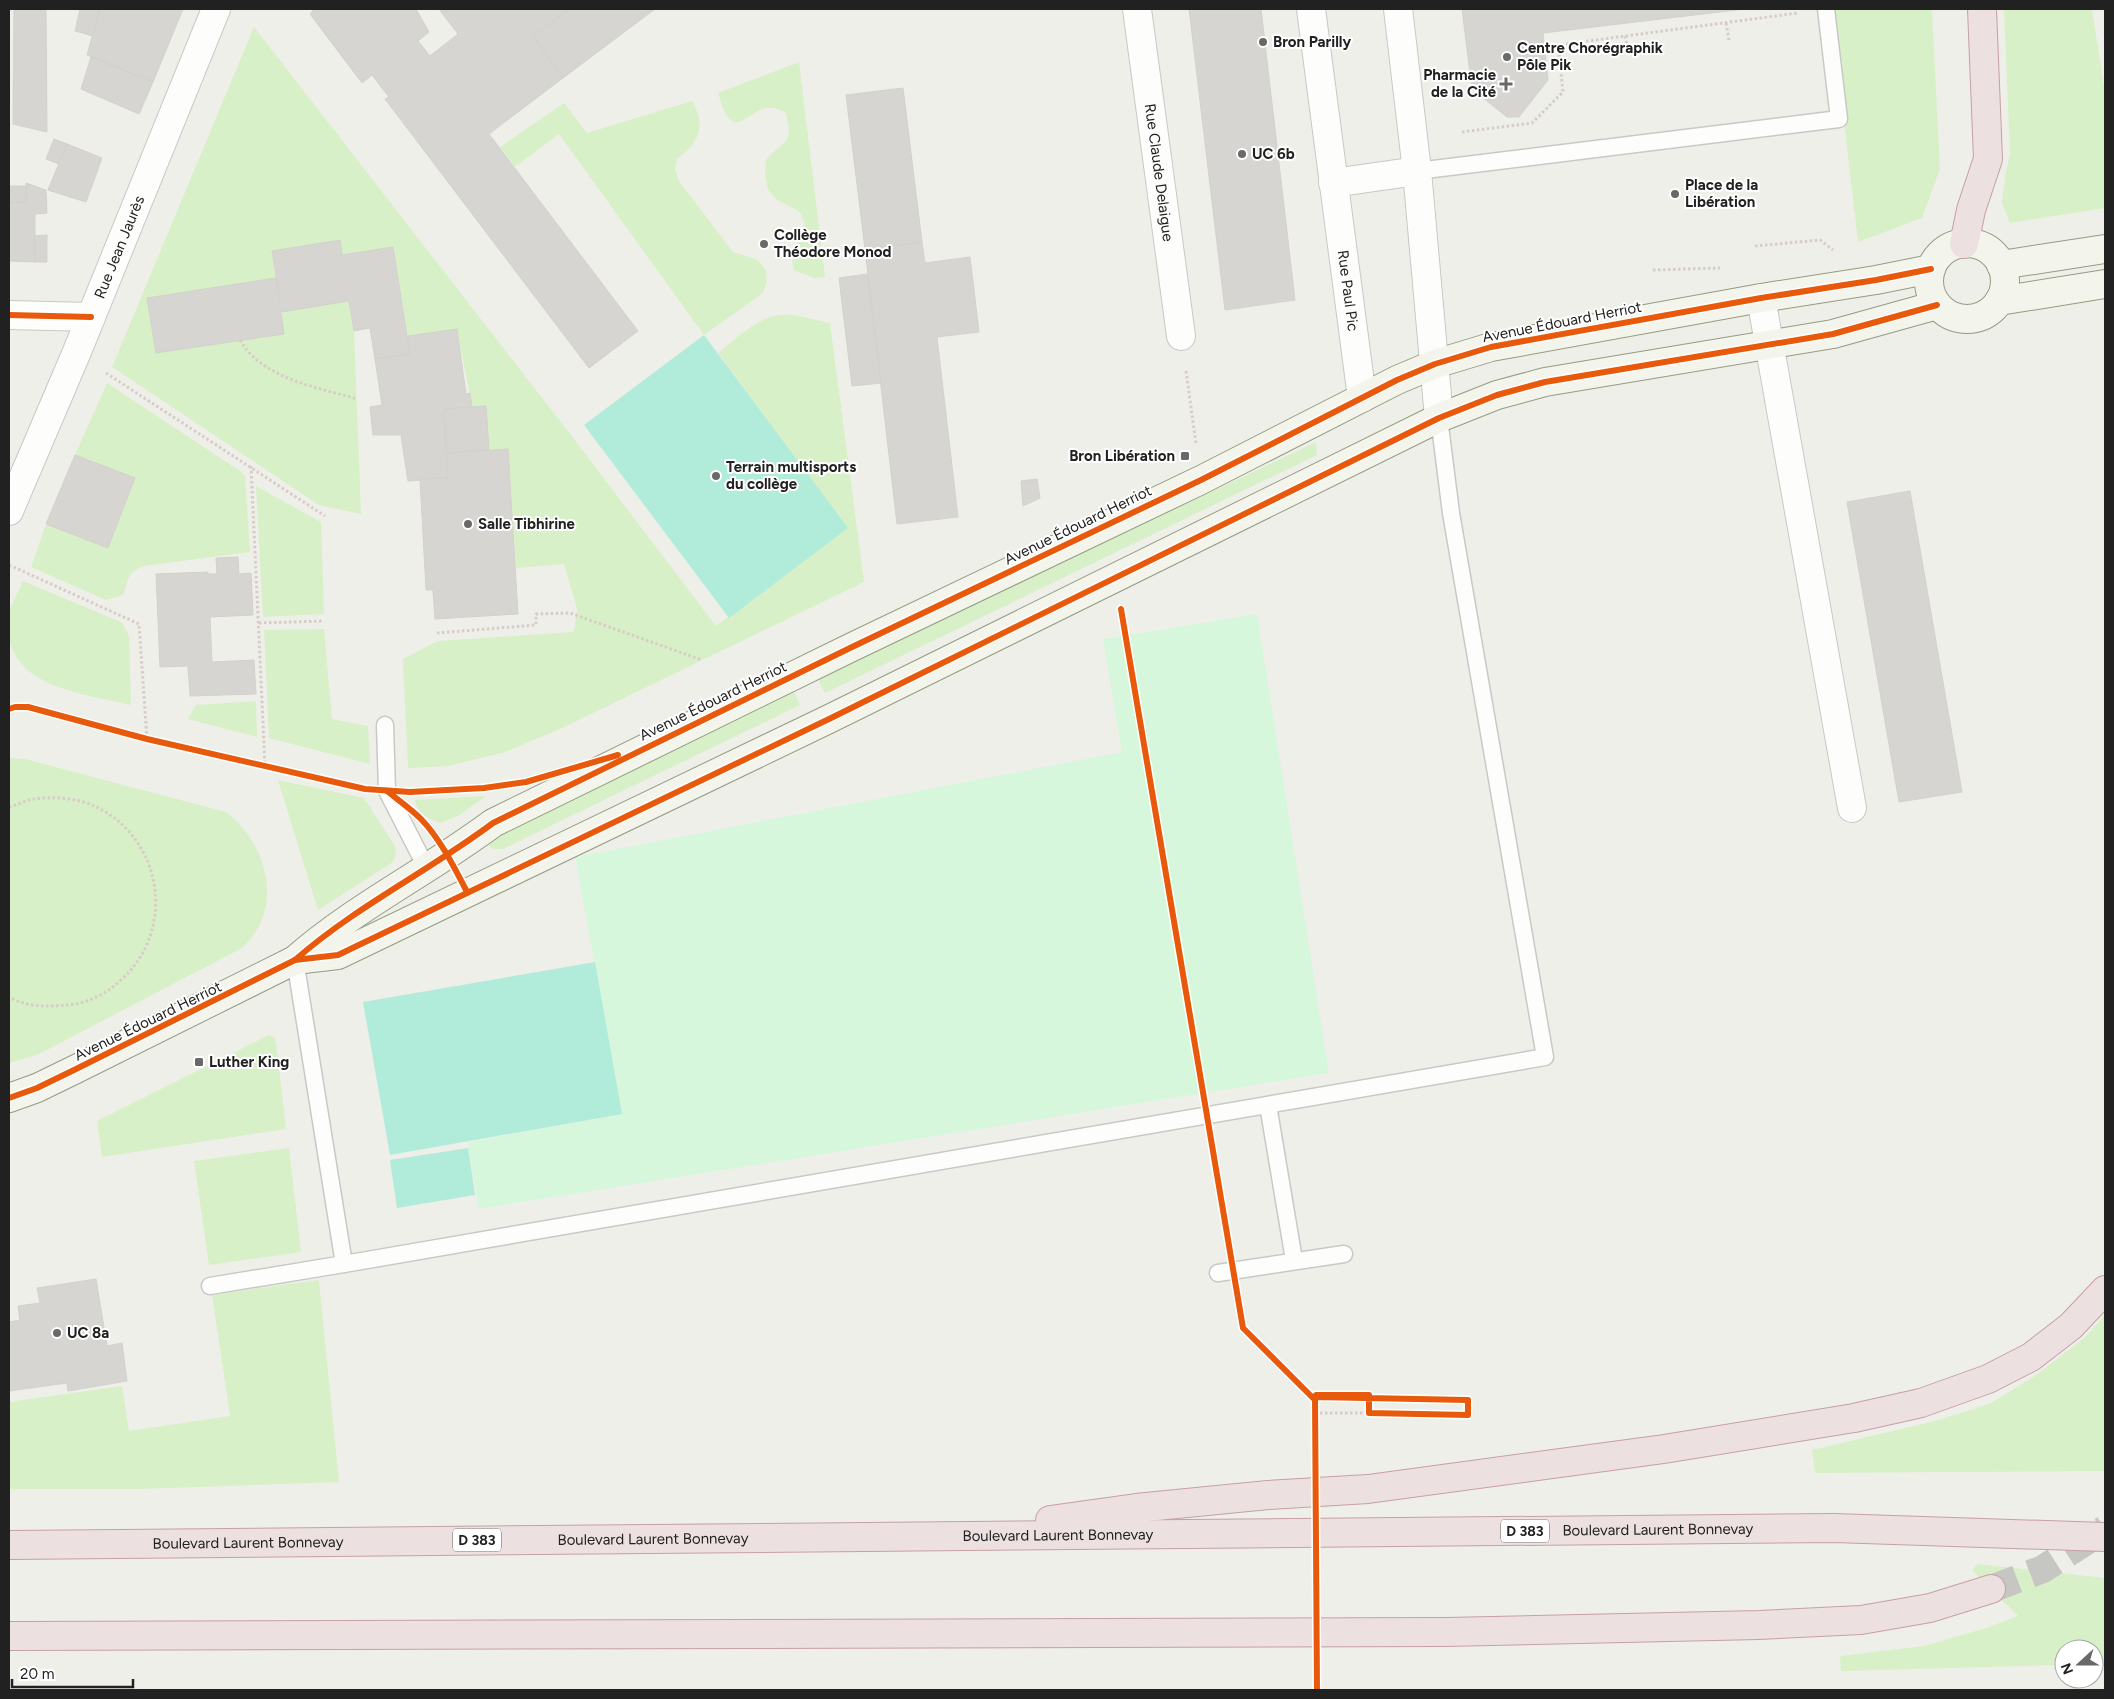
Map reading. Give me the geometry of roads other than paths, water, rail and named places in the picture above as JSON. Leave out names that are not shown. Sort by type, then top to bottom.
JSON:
[{"type":"highway","points":[[1964,244],[1971,210],[1988,159],[1982,9]]},
{"type":"highway","points":[[944,1535],[1136,1508],[1268,1495],[1368,1489],[1664,1449],[1854,1418],[1921,1403],[1988,1379],[2031,1357],[2071,1326],[2105,1290]]},
{"type":"highway","name":"Boulevard Laurent Bonnevay","points":[[9,1545],[1824,1528],[2097,1536]]},
{"type":"highway","points":[[9,1636],[1446,1632],[1759,1626],[1861,1620],[1930,1608],[1991,1589]]},
{"type":"street","name":"Rue Jean Jaurès","points":[[9,511],[76,354],[216,9]]},
{"type":"street","name":"Rue Claude Delaigue","points":[[1137,9],[1181,336]]},
{"type":"street","name":"Rue Paul Pic","points":[[1310,9],[1362,398]]},
{"type":"street","points":[[1398,9],[1417,171],[1439,418]]},
{"type":"street","points":[[1333,183],[1417,171]]},
{"type":"street","points":[[1964,244],[1975,244],[1986,248],[2001,265],[2005,277],[2004,290],[1992,311],[1981,317],[1957,318],[1946,313],[1937,305],[1931,294],[1929,281],[1931,269],[1936,259],[1944,251],[1964,244]]},
{"type":"street","points":[[2001,265],[2105,249]]},
{"type":"street","name":"Avenue Édouard Herriot","points":[[9,1098],[67,1074],[295,960],[322,936],[428,869],[493,823],[842,652],[1201,480],[1397,380],[1435,364],[1491,347],[1931,269]]},
{"type":"street","points":[[1999,301],[2105,284]]},
{"type":"street","points":[[1761,298],[1852,808]]},
{"type":"street","name":"Avenue Édouard Herriot","points":[[295,960],[338,955],[806,730],[1439,418],[1497,395],[1545,382],[1833,334],[1937,305]]},
{"type":"street","points":[[9,315],[91,316]]},
{"type":"lane","points":[[1417,171],[1839,119],[1826,9]]},
{"type":"lane","points":[[210,1286],[1545,1057],[1451,513],[1439,418]]},
{"type":"lane","points":[[385,725],[387,791],[428,869]]},
{"type":"lane","points":[[295,960],[344,1264]]},
{"type":"lane","points":[[1268,1105],[1294,1260]]},
{"type":"lane","points":[[1218,1273],[1294,1260],[1344,1254]]},
{"type":"tunnel","points":[[1991,1589],[2043,1569],[2105,1529]]},
{"type":"place","name":"Bron Parilly","points":[[1263,42]]},
{"type":"place","name":"Centre Chorégraphik Pôle Pik","points":[[1507,57]]},
{"type":"place","name":"Pharmacie de la Cité","points":[[1506,84]]},
{"type":"place","name":"UC 6b","points":[[1242,154]]},
{"type":"place","name":"Place de la Libération","points":[[1675,194]]},
{"type":"place","name":"Collège Théodore Monod","points":[[764,244]]},
{"type":"place","name":"Bron Libération","points":[[1185,456]]},
{"type":"place","name":"Terrain multisports du collège","points":[[716,476]]},
{"type":"place","name":"Salle Tibhirine","points":[[468,524]]},
{"type":"place","name":"Luther King","points":[[199,1062]]},
{"type":"place","name":"UC 8a","points":[[57,1333]]}]
